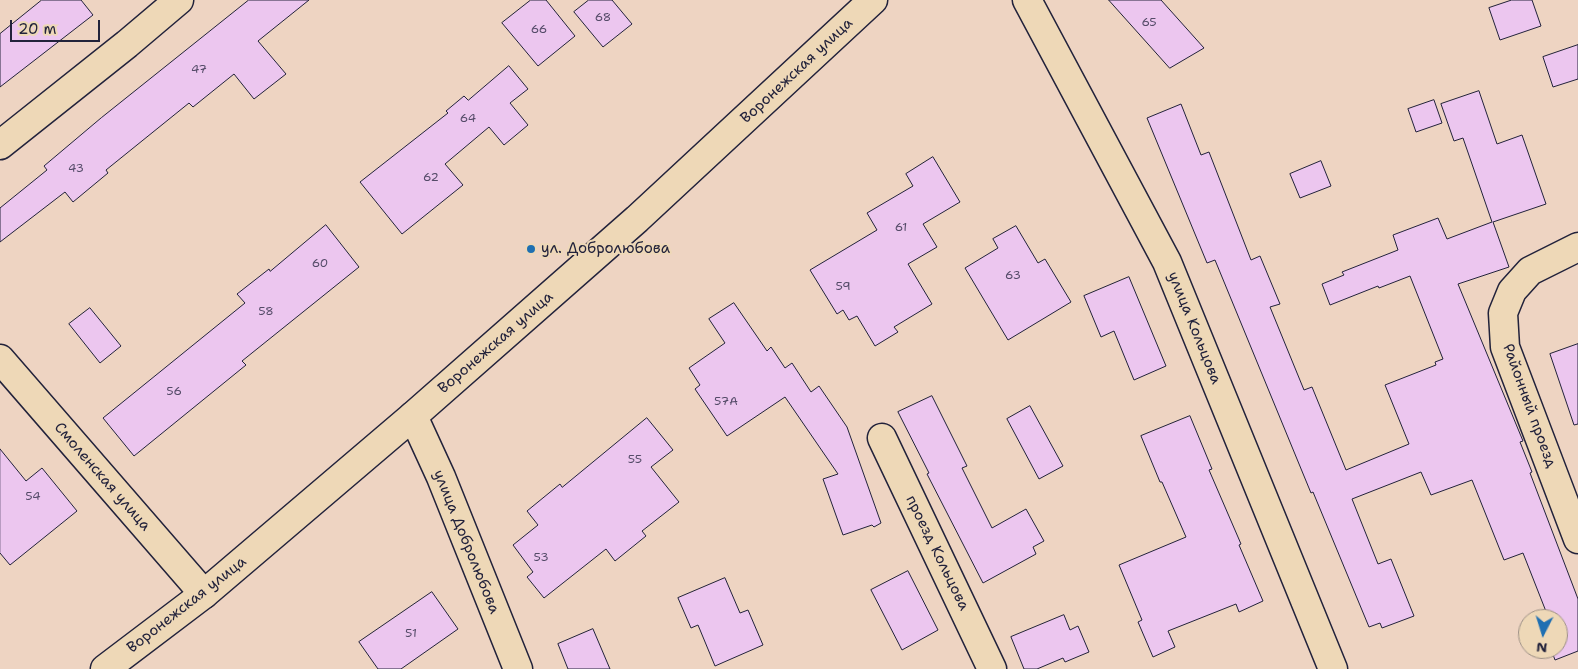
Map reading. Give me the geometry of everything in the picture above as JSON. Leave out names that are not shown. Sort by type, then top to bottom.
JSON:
[{"type":"street","points":[[0,145],[179,0]]},
{"type":"street","name":"Воронежская улица","points":[[105,669],[204,594],[413,416],[637,219],[873,0]]},
{"type":"street","name":"улица Кольцова","points":[[1027,0],[1167,262],[1333,669]]},
{"type":"street","name":"Районный проезд","points":[[1578,248],[1530,271],[1512,291],[1503,313],[1505,348],[1578,539]]},
{"type":"street","name":"Смоленская улица","points":[[0,359],[204,594]]},
{"type":"street","name":"улица Добролюбова","points":[[413,416],[440,477],[518,669]]},
{"type":"street","name":"проезд Кольцова","points":[[882,438],[992,669]]},
{"type":"building","points":[[42,0],[81,0],[93,15],[0,87],[0,34]]},
{"type":"building","points":[[249,0],[309,0],[258,41],[286,74],[254,99],[234,74],[193,107],[189,103],[106,170],[108,173],[73,202],[65,192],[0,242],[0,208],[47,170],[44,166],[101,118]]},
{"type":"building","points":[[531,0],[546,0],[575,36],[538,66],[502,23]]},
{"type":"building","points":[[589,0],[612,0],[632,24],[603,47],[574,12]]},
{"type":"building","points":[[1109,0],[1161,0],[1204,48],[1170,68]]},
{"type":"building","points":[[1512,0],[1532,0],[1541,26],[1500,40],[1489,8]]},
{"type":"building","points":[[1578,45],[1578,79],[1553,87],[1543,57]]},
{"type":"building","points":[[509,66],[528,89],[510,103],[528,125],[504,145],[489,127],[445,164],[463,185],[402,234],[360,182],[448,113],[446,111],[464,96],[468,100]]},
{"type":"building","points":[[1479,91],[1497,144],[1522,135],[1546,204],[1493,222],[1509,267],[1458,284],[1523,441],[1520,442],[1532,472],[1530,473],[1578,599],[1578,651],[1568,655],[1568,609],[1545,609],[1523,553],[1504,560],[1472,480],[1431,495],[1421,472],[1352,499],[1378,564],[1391,559],[1414,616],[1382,628],[1380,623],[1369,627],[1313,492],[1311,493],[1215,260],[1207,263],[1147,118],[1181,104],[1201,155],[1209,152],[1251,260],[1260,256],[1280,304],[1270,307],[1304,390],[1312,387],[1346,470],[1409,444],[1385,385],[1436,365],[1435,362],[1443,359],[1410,276],[1379,288],[1378,286],[1330,305],[1322,284],[1344,275],[1342,272],[1398,250],[1393,235],[1438,218],[1447,239],[1492,222],[1463,138],[1454,141],[1441,104]]},
{"type":"building","points":[[1434,100],[1442,123],[1416,132],[1408,109]]},
{"type":"building","points":[[933,157],[960,202],[923,224],[937,247],[908,264],[932,304],[894,327],[898,332],[875,346],[857,316],[849,320],[843,310],[837,314],[810,270],[877,230],[867,213],[913,186],[906,174]]},
{"type":"building","points":[[1321,161],[1331,186],[1300,198],[1290,174]]},
{"type":"building","points":[[326,225],[359,267],[242,361],[246,365],[134,456],[103,418],[245,303],[237,294],[269,269],[270,271]]},
{"type":"building","points":[[1016,226],[1038,263],[1045,259],[1071,302],[1008,340],[965,268],[998,248],[993,239]]},
{"type":"building","points":[[1129,277],[1166,366],[1134,380],[1114,331],[1101,337],[1084,296]]},
{"type":"building","points":[[734,303],[767,351],[771,347],[785,368],[792,363],[811,392],[819,386],[847,427],[881,523],[874,527],[872,525],[843,535],[823,479],[838,474],[785,397],[727,436],[695,389],[700,385],[689,368],[725,343],[709,319]]},
{"type":"building","points":[[90,308],[121,346],[100,363],[69,324]]},
{"type":"building","points":[[1578,344],[1578,424],[1574,425],[1550,354]]},
{"type":"building","points":[[932,396],[967,466],[962,468],[992,528],[1026,509],[1044,541],[1033,547],[1036,554],[983,583],[927,474],[929,473],[898,412]]},
{"type":"building","points":[[1030,406],[1063,466],[1039,479],[1007,419]]},
{"type":"building","points":[[1190,416],[1212,469],[1209,470],[1263,601],[1239,612],[1236,604],[1168,631],[1175,647],[1153,657],[1138,622],[1142,620],[1119,565],[1186,537],[1141,436]]},
{"type":"building","points":[[647,418],[673,450],[651,467],[679,502],[642,531],[646,536],[615,561],[606,549],[544,598],[527,577],[533,572],[513,545],[538,525],[527,511],[560,484],[562,487]]},
{"type":"building","points":[[0,449],[26,481],[42,468],[77,511],[10,565],[0,553]]},
{"type":"building","points":[[908,571],[938,630],[902,650],[871,590]]},
{"type":"building","points":[[725,578],[740,613],[748,610],[763,645],[715,666],[698,625],[691,628],[678,598]]},
{"type":"building","points":[[432,592],[458,629],[401,669],[378,669],[359,642]]},
{"type":"building","points":[[1064,615],[1070,630],[1078,626],[1089,652],[1065,662],[1063,658],[1037,669],[1024,669],[1011,637]]},
{"type":"building","points":[[593,629],[610,669],[568,669],[558,644]]},
{"type":"place","name":"ул. Добролюбова","points":[[531,249]]}]
